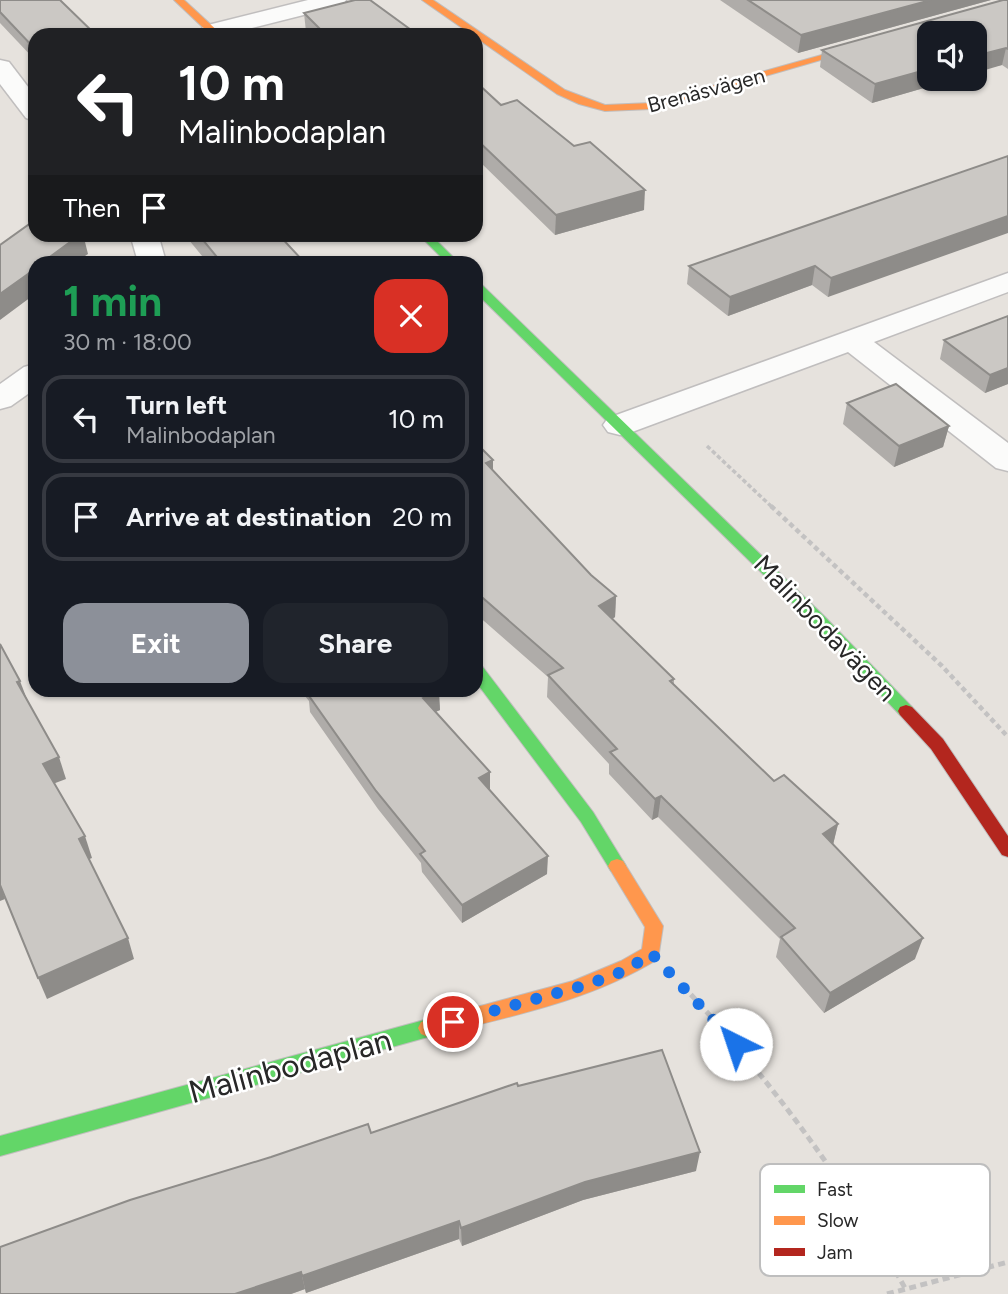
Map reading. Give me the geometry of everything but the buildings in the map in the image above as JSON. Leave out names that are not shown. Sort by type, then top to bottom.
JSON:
[{"type":"street","points":[[179,0],[210,28]]},
{"type":"street","points":[[233,28],[335,0]]},
{"type":"street","name":"Brenäsvägen","points":[[427,0],[468,28]]},
{"type":"street","name":"Brenäsvägen","points":[[483,38],[581,104],[607,109],[632,109],[652,106],[892,38]]},
{"type":"street","points":[[0,67],[10,94],[28,108]]},
{"type":"street","points":[[431,242],[446,256]]},
{"type":"street","points":[[620,425],[1008,282]]},
{"type":"street","name":"Malinbodavägen","points":[[483,293],[819,620],[937,744],[1008,850]]},
{"type":"street","points":[[851,339],[1008,460]]},
{"type":"street","points":[[0,399],[28,379]]},
{"type":"street","points":[[483,679],[587,817],[654,926],[651,953]]},
{"type":"street","name":"Malinbodaplan","points":[[0,1146],[586,985],[627,970],[651,953]]},
{"type":"path","points":[[651,953],[706,1009],[765,1078],[828,1164]]},
{"type":"path","points":[[990,1267],[1008,1262]]},
{"type":"path","points":[[898,1276],[905,1288]]},
{"type":"path","points":[[887,1294],[953,1276]]},
{"type":"traffic: fast","points":[[431,242],[446,256]]},
{"type":"traffic: fast","points":[[483,293],[819,620],[906,711]]},
{"type":"traffic: fast","points":[[483,679],[587,817],[617,866]]},
{"type":"traffic: fast","points":[[0,1146],[428,1028]]},
{"type":"traffic: slow","points":[[179,0],[209,28]]},
{"type":"traffic: slow","points":[[427,0],[468,28]]},
{"type":"traffic: slow","points":[[483,38],[561,92],[605,108],[652,106],[871,44]]},
{"type":"traffic: slow","points":[[428,1028],[574,990],[628,967],[651,953],[654,926],[617,866]]},
{"type":"traffic: jam","points":[[906,711],[937,744],[1008,850]]},
{"type":"route","points":[[453,1022],[586,985],[627,970],[651,953],[736,1044]]}]
